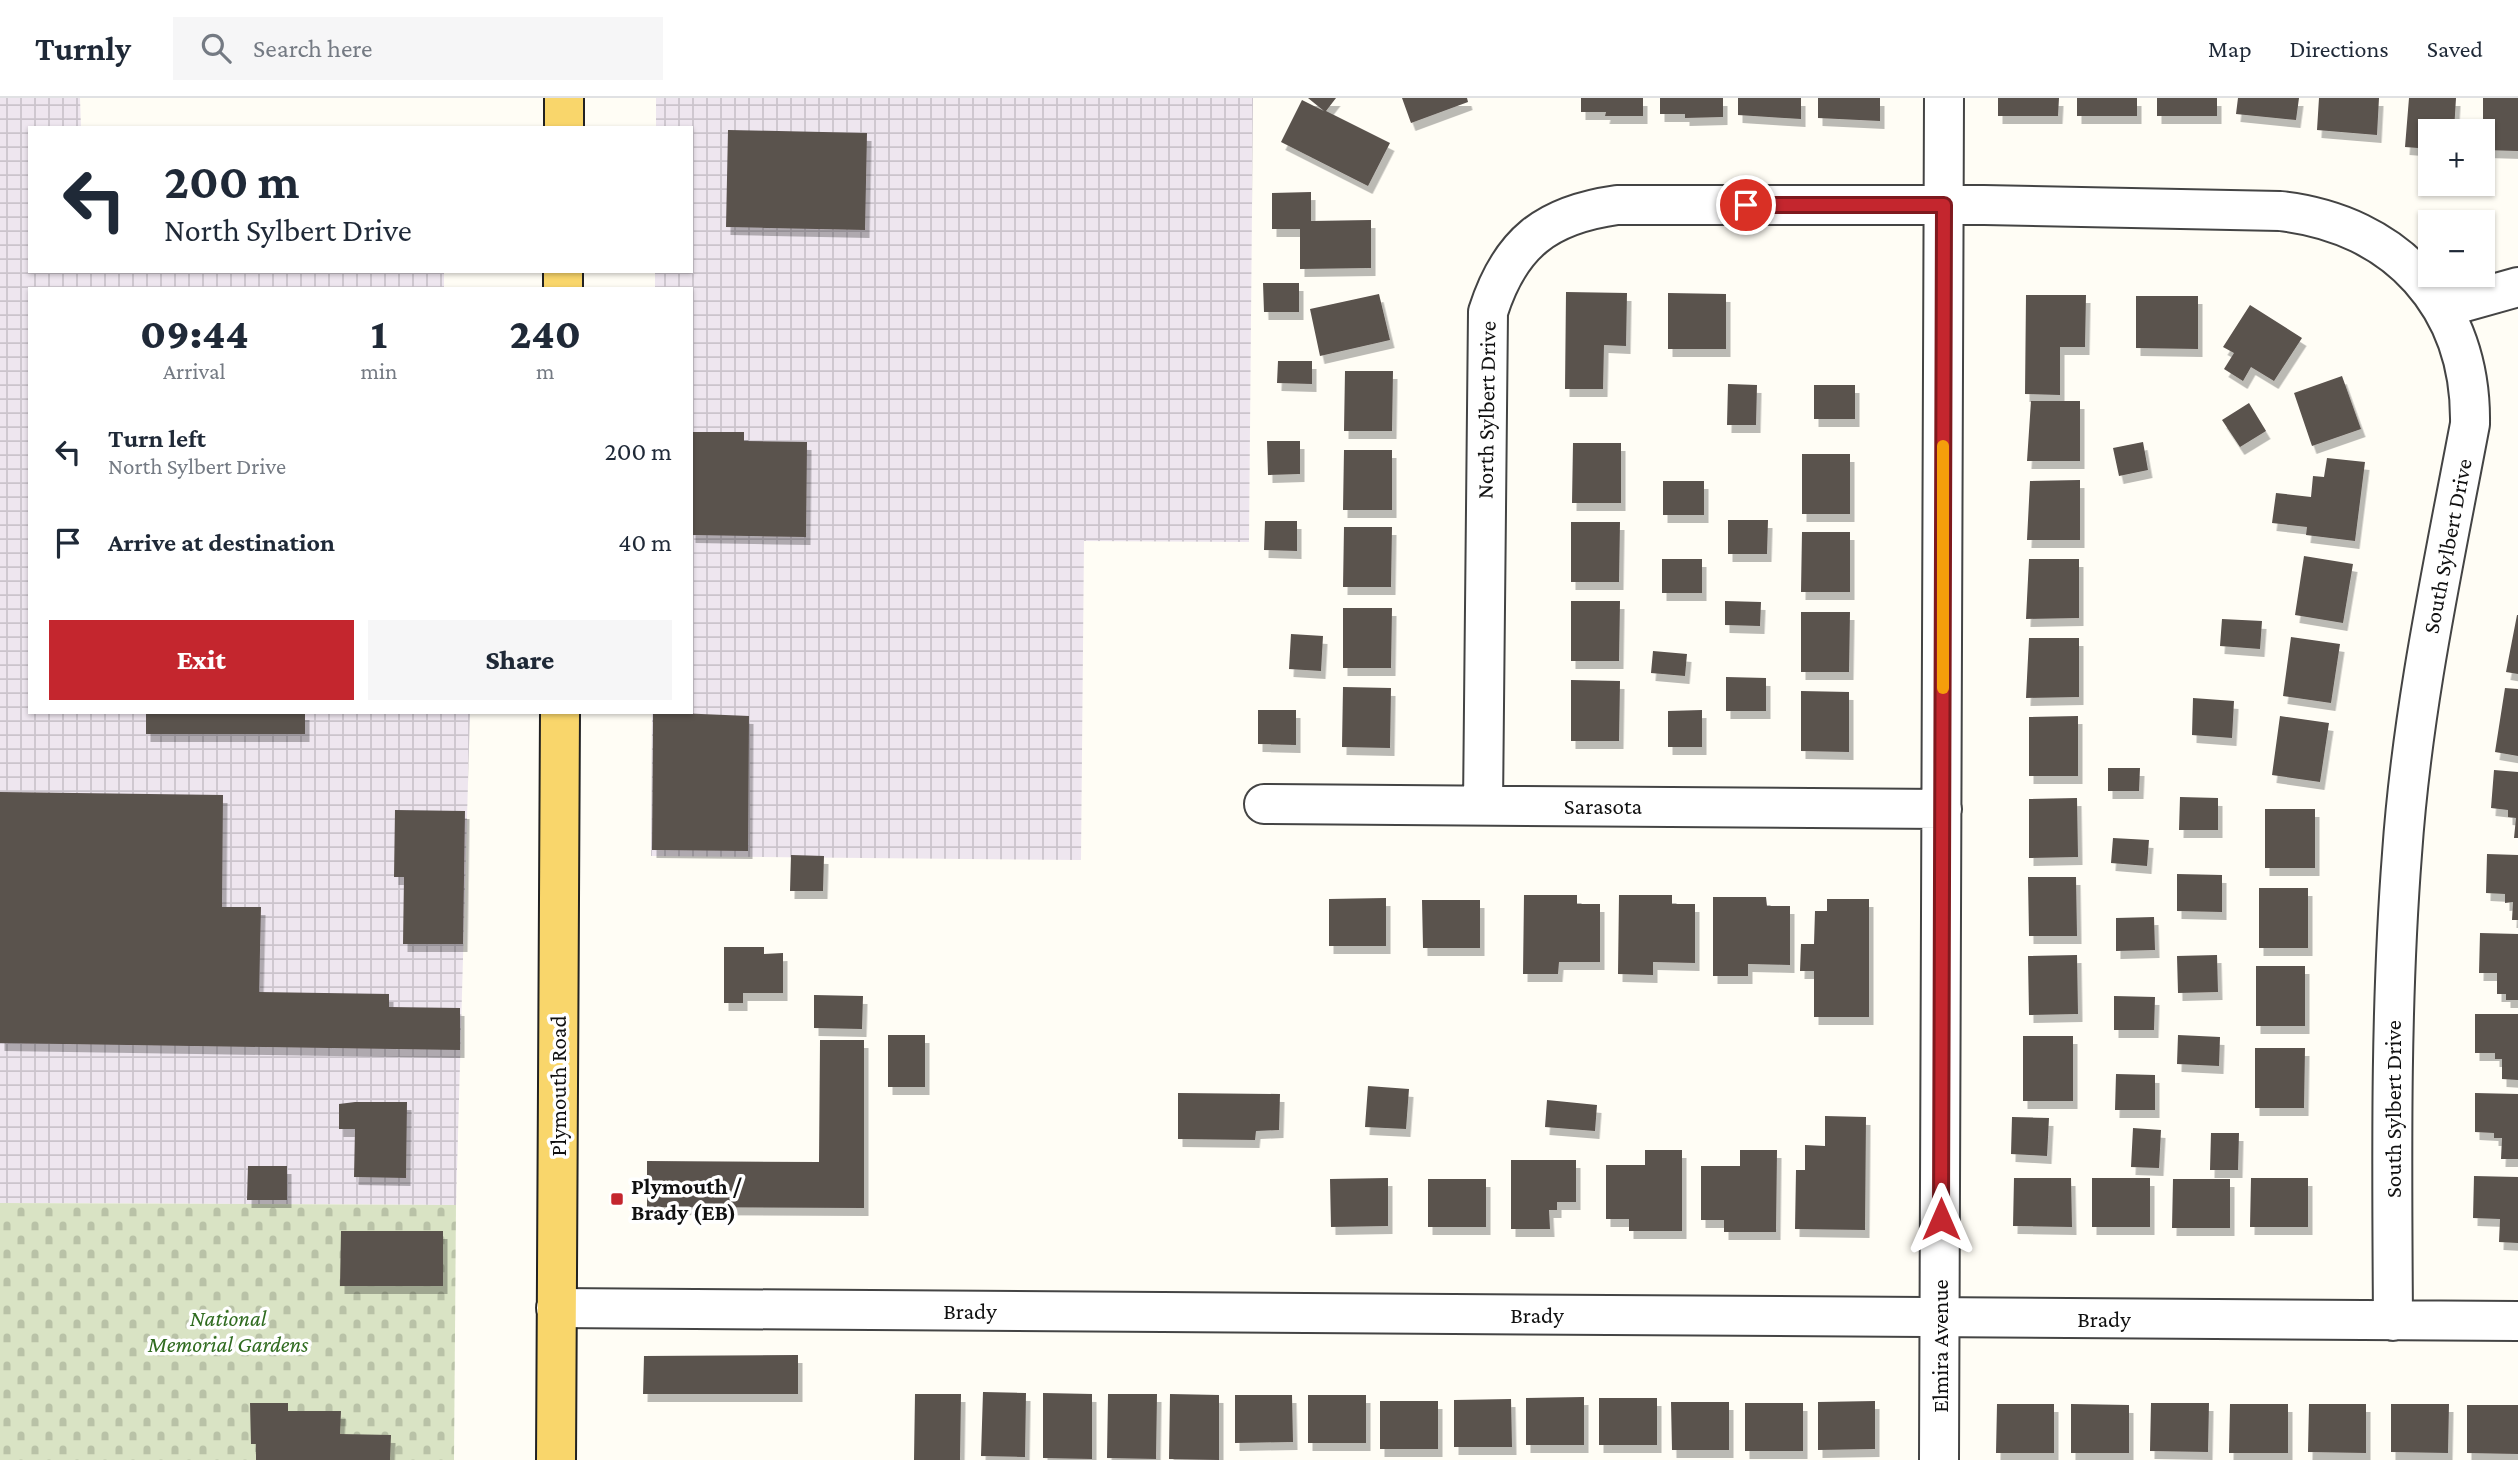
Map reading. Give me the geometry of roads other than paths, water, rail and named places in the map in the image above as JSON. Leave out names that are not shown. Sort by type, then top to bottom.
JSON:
[{"type":"main road","points":[[564,98],[564,126]]},
{"type":"main road","name":"Plymouth Road","points":[[556,1460],[560,714]]},
{"type":"street","name":"Elmira Avenue","points":[[1939,1460],[1944,98]]},
{"type":"street","name":"North Sylbert Drive","points":[[1483,805],[1485,334],[1488,312],[1497,284],[1511,258],[1532,237],[1556,220],[1584,210],[1617,205],[1944,205]]},
{"type":"street","name":"South Sylbert Drive","points":[[1944,205],[2308,214],[2351,227],[2383,245],[2417,274],[2443,308],[2465,361],[2471,397],[2470,424],[2426,654],[2402,852],[2392,1018],[2393,1321]]},
{"type":"street","points":[[2443,308],[2518,287]]},
{"type":"street","name":"Sarasota","points":[[1264,804],[1942,809]]},
{"type":"street","name":"Brady","points":[[556,1308],[2518,1321]]},
{"type":"place","name":"Plymouth / Brady (EB)","points":[[617,1199]]},
{"type":"park label","name":"National Memorial Gardens","points":[[228,1331]]}]
